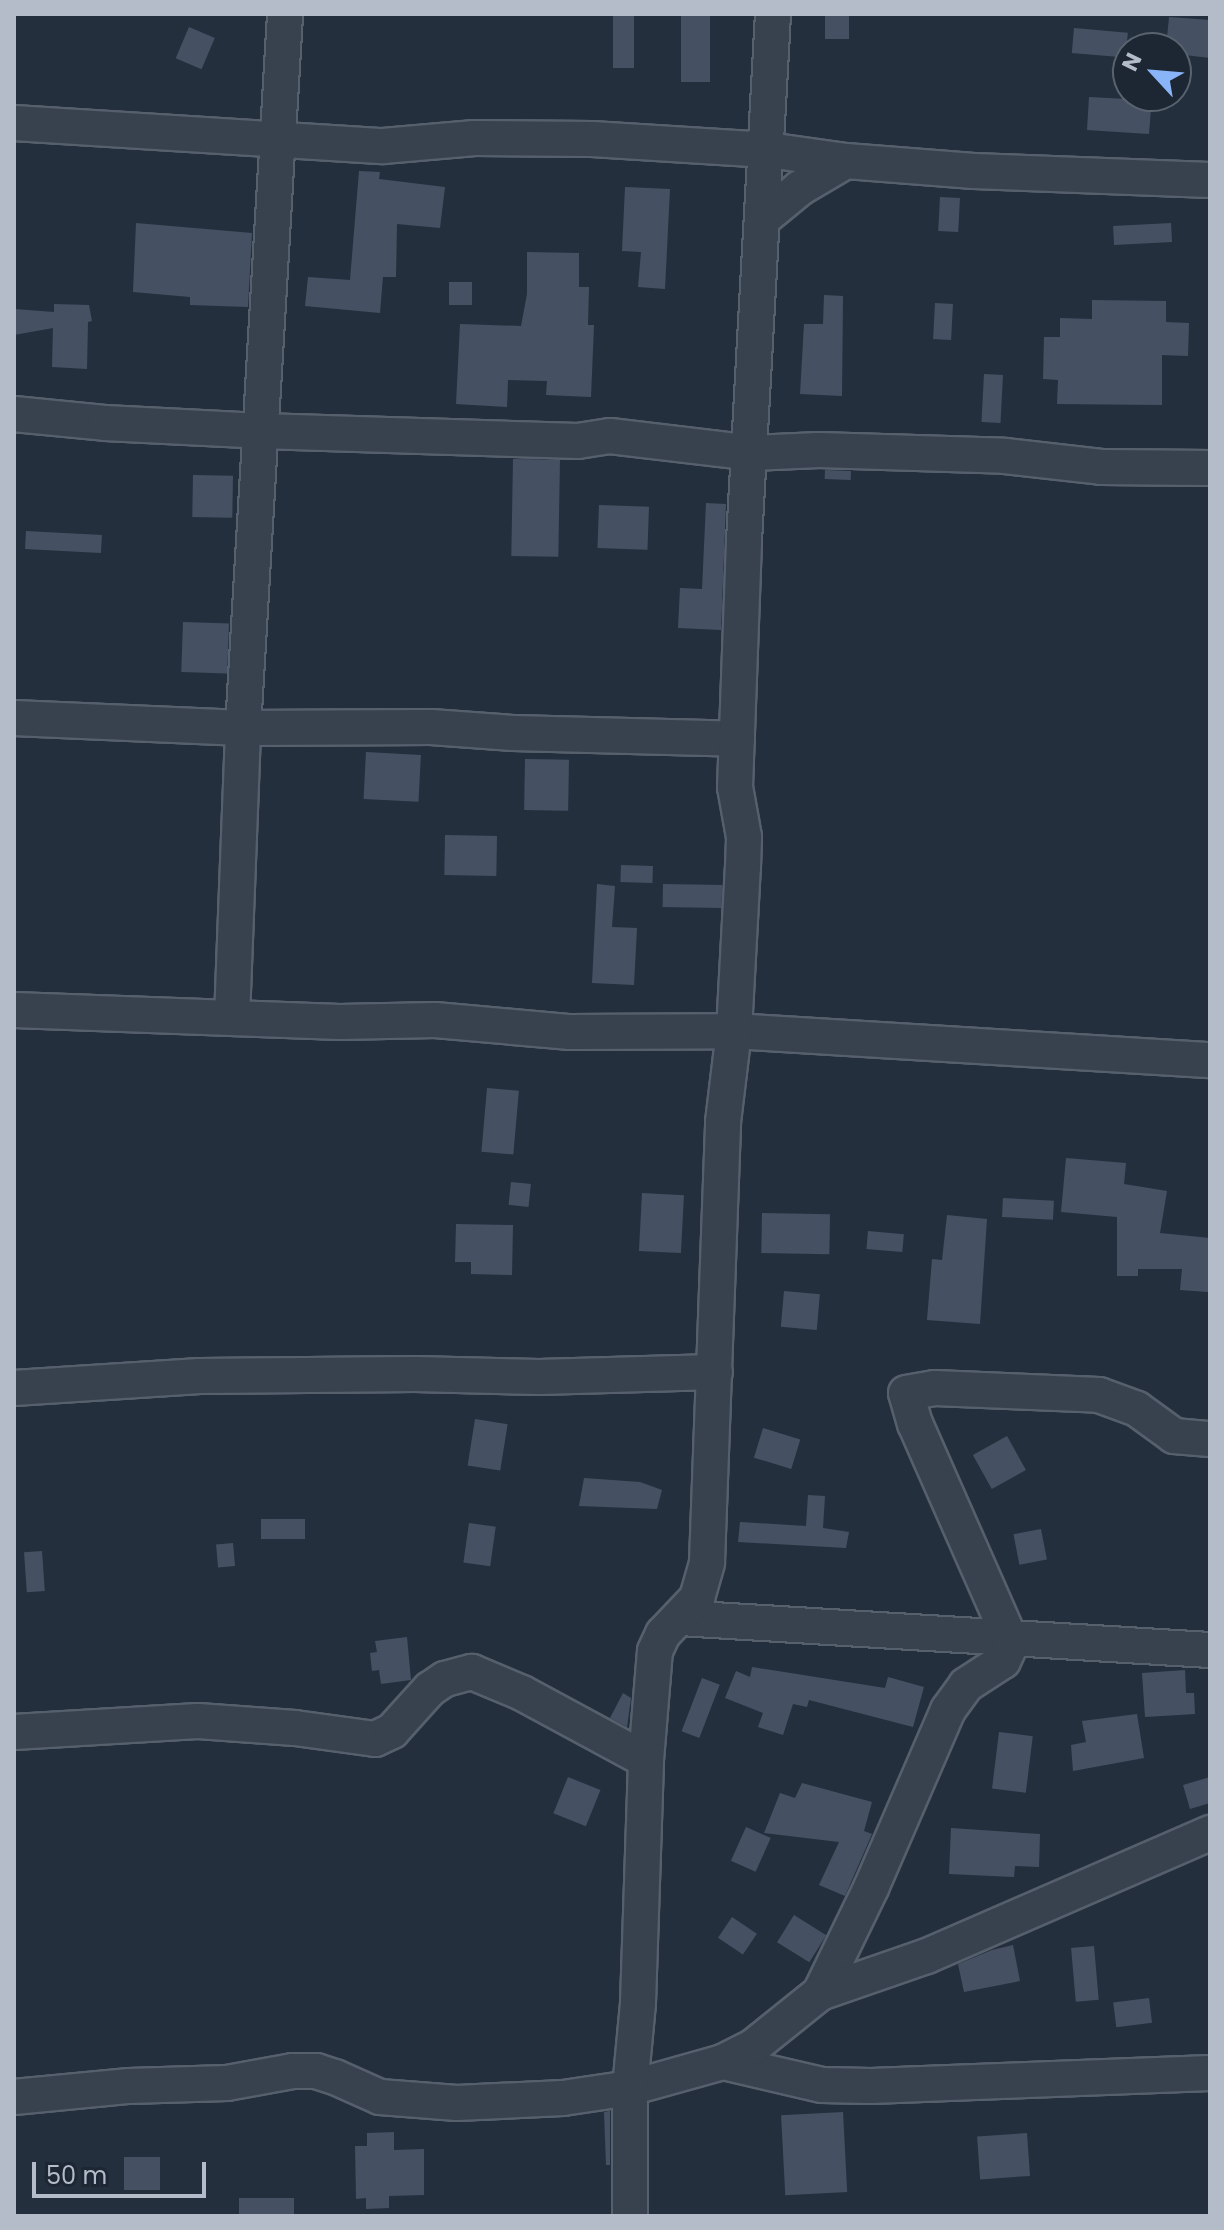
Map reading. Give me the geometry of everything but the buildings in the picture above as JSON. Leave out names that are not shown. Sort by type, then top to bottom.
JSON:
[{"type":"street","points":[[232,1018],[243,728],[285,14]]},
{"type":"street","points":[[630,2216],[630,2088],[638,2003],[646,1760],[655,1651],[663,1634],[697,1598],[707,1562],[723,1122],[734,1031],[744,837],[735,787],[744,541],[765,217],[773,14]]},
{"type":"street","points":[[14,123],[383,146],[475,138],[592,139],[768,150],[846,161],[1019,173],[1210,180]]},
{"type":"street","points":[[765,217],[800,188],[846,161]]},
{"type":"street","points":[[14,414],[89,422],[261,431],[578,441],[610,436],[752,453],[819,450],[1005,456],[1101,467],[1210,468]]},
{"type":"street","points":[[14,718],[243,728],[431,727],[513,733],[737,739]]},
{"type":"street","points":[[14,1010],[232,1018],[435,1020],[570,1032],[734,1031],[1210,1060]]},
{"type":"street","points":[[14,1388],[214,1376],[539,1377],[715,1372]]},
{"type":"street","points":[[820,1993],[871,1888],[948,1710],[966,1685],[1003,1661],[1010,1639],[953,1515],[906,1393],[935,1388],[1099,1395],[1137,1409],[1174,1436],[1210,1439]]},
{"type":"street","points":[[680,1618],[1210,1650]]},
{"type":"street","points":[[14,1732],[198,1721],[295,1728],[375,1739],[392,1731],[430,1689],[445,1679],[472,1672],[522,1693],[646,1760]]},
{"type":"street","points":[[14,2097],[129,2086],[227,2083],[305,2071],[335,2077],[380,2097],[457,2103],[563,2098],[630,2088],[723,2062],[754,2046],[820,1993],[927,1956],[1210,1833]]},
{"type":"street","points":[[723,2062],[822,2085],[871,2086],[1210,2073]]}]
